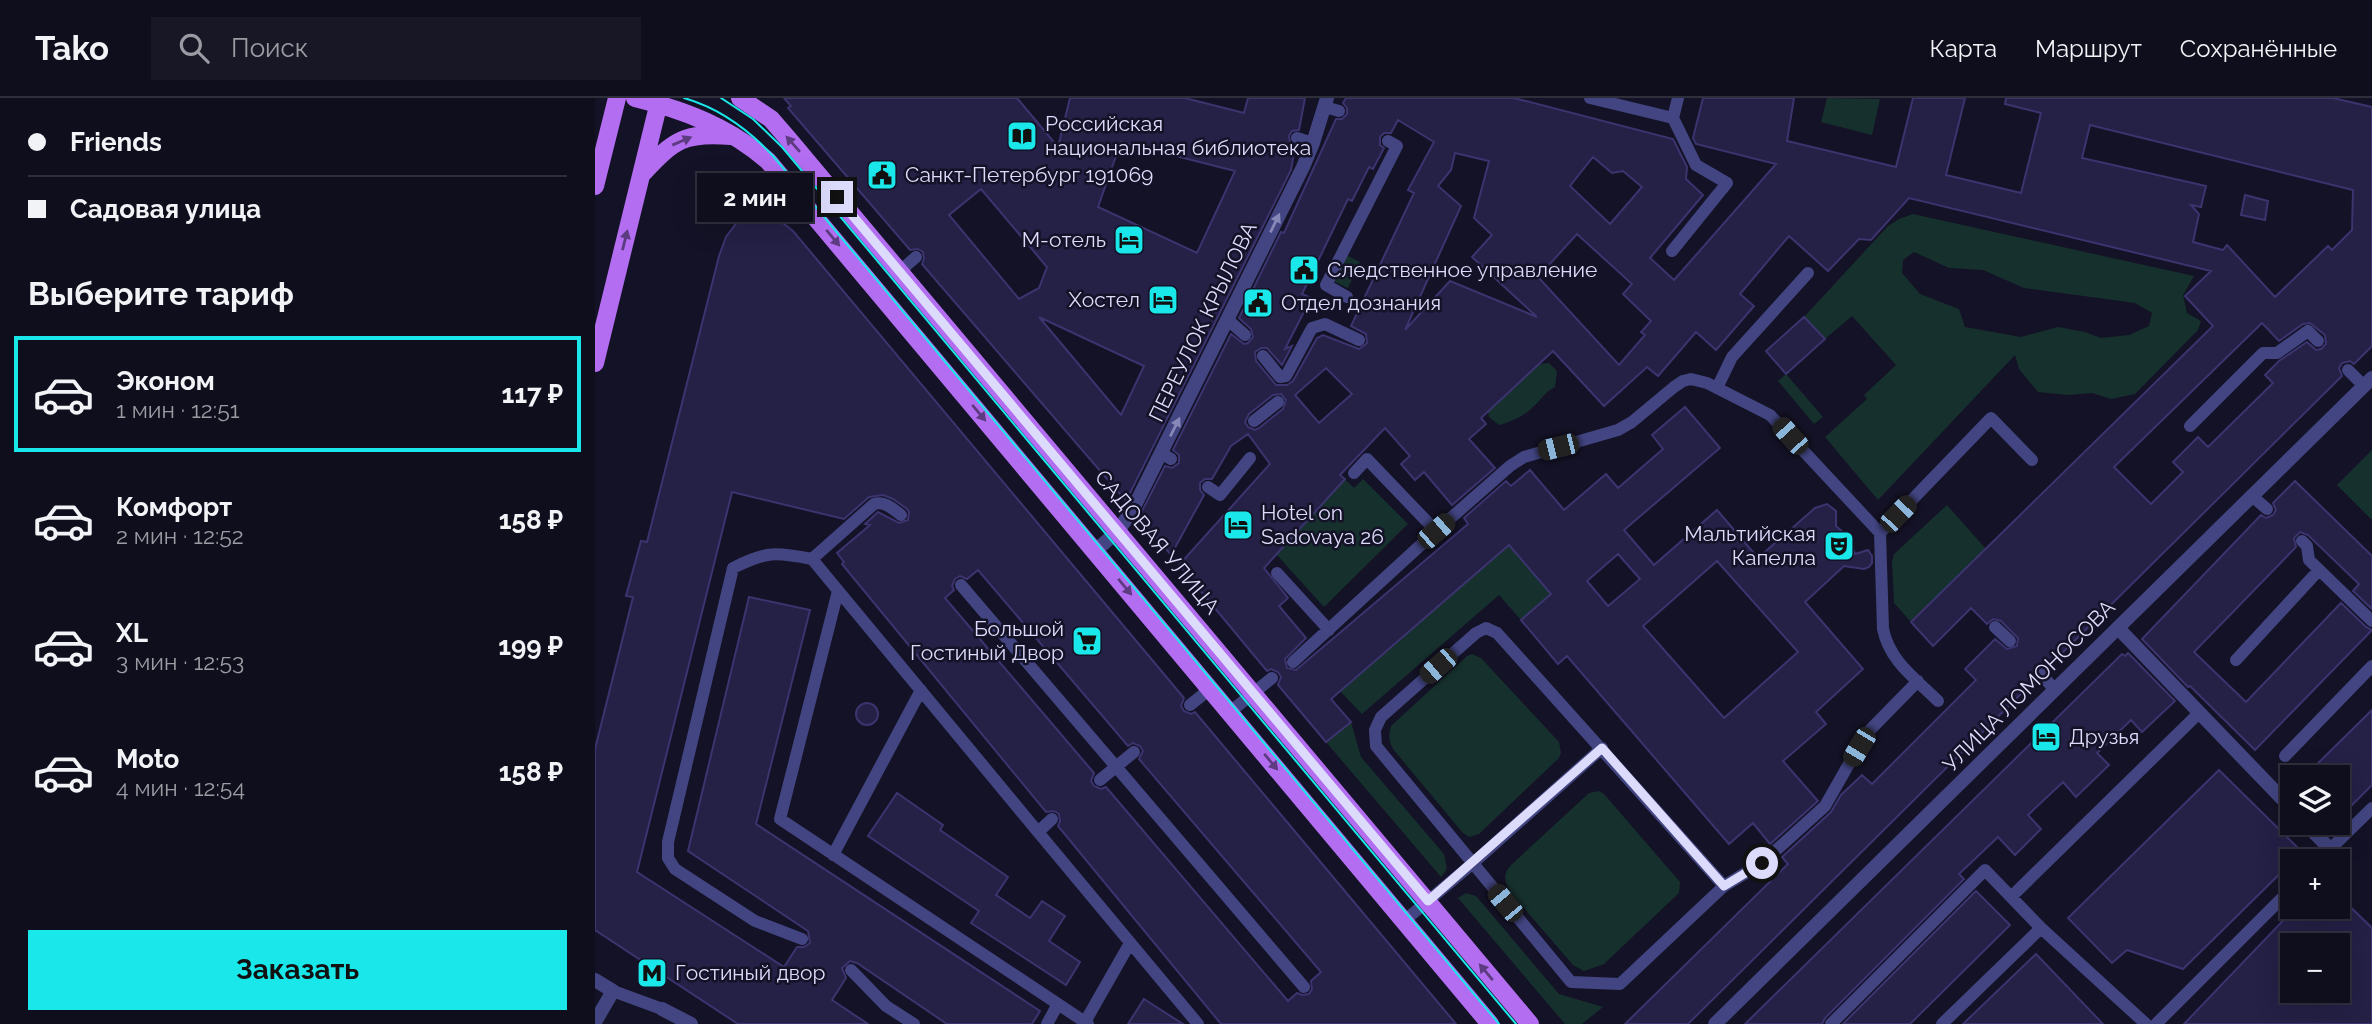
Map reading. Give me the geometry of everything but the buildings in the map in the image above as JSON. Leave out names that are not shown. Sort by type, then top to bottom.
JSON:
[{"type":"main road","points":[[595,186],[617,98]]},
{"type":"main road","points":[[635,98],[660,101],[700,117],[736,136],[768,161],[1490,1024]]},
{"type":"main road","name":"САДОВАЯ УЛИЦА","points":[[740,98],[771,119],[790,141],[1530,1024]]},
{"type":"main road","points":[[595,363],[660,101]]},
{"type":"main road","points":[[641,176],[665,149],[685,137],[709,134],[736,136]]},
{"type":"street","name":"ПЕРЕУЛОК КРЫЛОВА","points":[[1095,551],[1118,531],[1166,456],[1228,320],[1308,169],[1326,102]]},
{"type":"street","name":"УЛИЦА ЛОМОНОСОВА","points":[[1715,1024],[2368,382]]},
{"type":"street","points":[[2118,628],[2280,797]]},
{"type":"street","points":[[2317,835],[2330,849]]},
{"type":"street","points":[[595,980],[613,991],[595,1022]]},
{"type":"street","points":[[662,1009],[691,1024]]},
{"type":"lane","points":[[1590,98],[1673,118]]},
{"type":"lane","points":[[1672,251],[1727,183],[1696,165],[1673,118],[1678,98]]},
{"type":"lane","points":[[1326,102],[1339,111]]},
{"type":"lane","points":[[1297,138],[1313,143]]},
{"type":"lane","points":[[1347,297],[1326,285],[1397,146],[1388,141]]},
{"type":"lane","points":[[1356,193],[1369,200]]},
{"type":"lane","points":[[900,271],[916,257]]},
{"type":"lane","points":[[1717,388],[1733,357],[1808,273]]},
{"type":"lane","points":[[1228,320],[1245,335]]},
{"type":"lane","points":[[1262,356],[1280,377],[1286,380],[1312,328],[1325,324],[1359,340]]},
{"type":"lane","points":[[2190,426],[2263,353],[2277,353],[2308,331],[2318,341]]},
{"type":"lane","points":[[2348,370],[2368,382]]},
{"type":"lane","points":[[1293,662],[1510,466],[1524,457],[1618,430],[1683,381],[1700,380],[1770,415],[1880,533],[1883,629],[1886,644],[1893,656],[1938,701]]},
{"type":"lane","points":[[1254,421],[1278,402]]},
{"type":"lane","points":[[1880,533],[1991,418],[2032,460]]},
{"type":"lane","points":[[1208,487],[1220,495],[1249,458]]},
{"type":"lane","points":[[1354,473],[1367,459],[1436,531]]},
{"type":"lane","points":[[2252,495],[2267,509]]},
{"type":"lane","points":[[812,559],[874,504],[880,502],[901,515]]},
{"type":"lane","points":[[2302,541],[2307,545],[2309,560],[2372,621]]},
{"type":"lane","points":[[802,939],[755,921],[675,869],[668,858],[668,842],[733,568],[756,556],[779,553],[812,559],[1198,1024]]},
{"type":"lane","points":[[2236,660],[2319,570]]},
{"type":"lane","points":[[1277,573],[1329,630]]},
{"type":"lane","points":[[961,585],[1304,987]]},
{"type":"lane","points":[[838,591],[780,820],[1087,1023],[1130,943]]},
{"type":"lane","points":[[1996,627],[2010,641]]},
{"type":"lane","points":[[1724,886],[1497,633],[1486,628],[1476,633],[1377,722],[1374,737],[1379,752],[1571,982],[1620,984],[1724,886],[1762,863],[1825,806],[1867,734],[1918,681]]},
{"type":"lane","points":[[2285,756],[2372,667]]},
{"type":"lane","points":[[2041,674],[2055,690]]},
{"type":"lane","points":[[1230,712],[1272,678]]},
{"type":"lane","points":[[1190,705],[1210,689]]},
{"type":"lane","points":[[833,855],[921,690]]},
{"type":"lane","points":[[2011,897],[2199,714]]},
{"type":"lane","points":[[1404,921],[1602,748]]},
{"type":"lane","points":[[1100,780],[1134,752]]},
{"type":"lane","points":[[2330,849],[2372,808]]},
{"type":"lane","points":[[1038,832],[1052,820]]},
{"type":"lane","points":[[1831,1024],[1985,870],[2041,928],[2146,1024]]},
{"type":"lane","points":[[2156,1024],[2280,900]]},
{"type":"lane","points":[[1942,1024],[2041,928]]},
{"type":"lane","points":[[851,971],[886,1006],[914,1024]]},
{"type":"lane","points":[[613,991],[662,1009]]},
{"type":"lane","points":[[1047,1024],[1058,1004]]},
{"type":"green space","points":[[1827,98],[1880,99],[1872,135],[1821,122]]},
{"type":"green space","points":[[1913,214],[2194,276],[2183,295],[2187,313],[2201,321],[2198,330],[2135,394],[2111,399],[2092,393],[2068,395],[2038,392],[2019,369],[2015,355],[1878,500],[1825,437],[1867,399],[1864,395],[1896,365],[1852,316],[1825,339],[1804,317],[1888,226]],"holes":[[[1914,252],[1949,268],[1983,270],[2024,288],[2135,303],[2152,313],[2149,326],[2129,335],[2101,338],[2058,327],[2021,337],[1965,327],[1959,309],[1920,294],[1902,273],[1903,260]]]},
{"type":"green space","points":[[1346,255],[1360,262],[1348,288],[1333,281]]},
{"type":"green space","points":[[1549,363],[1557,371],[1555,387],[1530,410],[1499,425],[1489,417],[1488,412],[1540,364]]},
{"type":"green space","points":[[1786,374],[1823,417],[1814,424],[1778,381]]},
{"type":"green space","points":[[2372,450],[2372,520],[2337,485]]},
{"type":"green space","points":[[1345,479],[1354,488],[1363,479],[1408,524],[1324,607],[1276,554]]},
{"type":"green space","points":[[1947,505],[1986,549],[1911,622],[1894,603],[1894,554]]},
{"type":"green space","points":[[1509,545],[1551,594],[1521,620],[1499,595],[1362,714],[1340,691]]},
{"type":"green space","points":[[1472,654],[1481,658],[1559,742],[1561,753],[1559,758],[1479,834],[1469,837],[1393,749],[1389,737],[1391,726]]},
{"type":"green space","points":[[1351,722],[1361,757],[1444,854],[1447,869],[1441,877],[1326,742]]},
{"type":"green space","points":[[1599,791],[1680,882],[1679,893],[1604,964],[1584,971],[1573,965],[1510,892],[1505,878],[1511,865],[1589,793]]},
{"type":"green space","points":[[1466,893],[1476,896],[1559,994],[1603,1007],[1582,1024],[1565,1024],[1458,898]]},
{"type":"tram line","points":[[684,98],[709,107],[732,121],[773,156],[1499,1024]]},
{"type":"tram line","points":[[721,98],[753,119],[782,147],[1516,1024]]},
{"type":"place","name":"Российская национальная библиотека","points":[[1022,136]]},
{"type":"place","name":"Санкт-Петербург 191069","points":[[882,175]]},
{"type":"place","name":"М-отель","points":[[1129,240]]},
{"type":"place","name":"Следственное управление","points":[[1304,270]]},
{"type":"place","name":"Хостел","points":[[1163,300]]},
{"type":"place","name":"Отдел дознания","points":[[1258,303]]},
{"type":"place","name":"Hotel on Sadovaya 26","points":[[1238,525]]},
{"type":"place","name":"Мальтийская Капелла","points":[[1839,546]]},
{"type":"place","name":"Большой Гостиный Двор","points":[[1087,641]]},
{"type":"place","name":"Друзья","points":[[2046,737]]},
{"type":"place","name":"Гостиный двор","points":[[652,973]]},
{"type":"route","points":[[837,197],[1428,901],[1602,748],[1724,886],[1762,863]]}]
